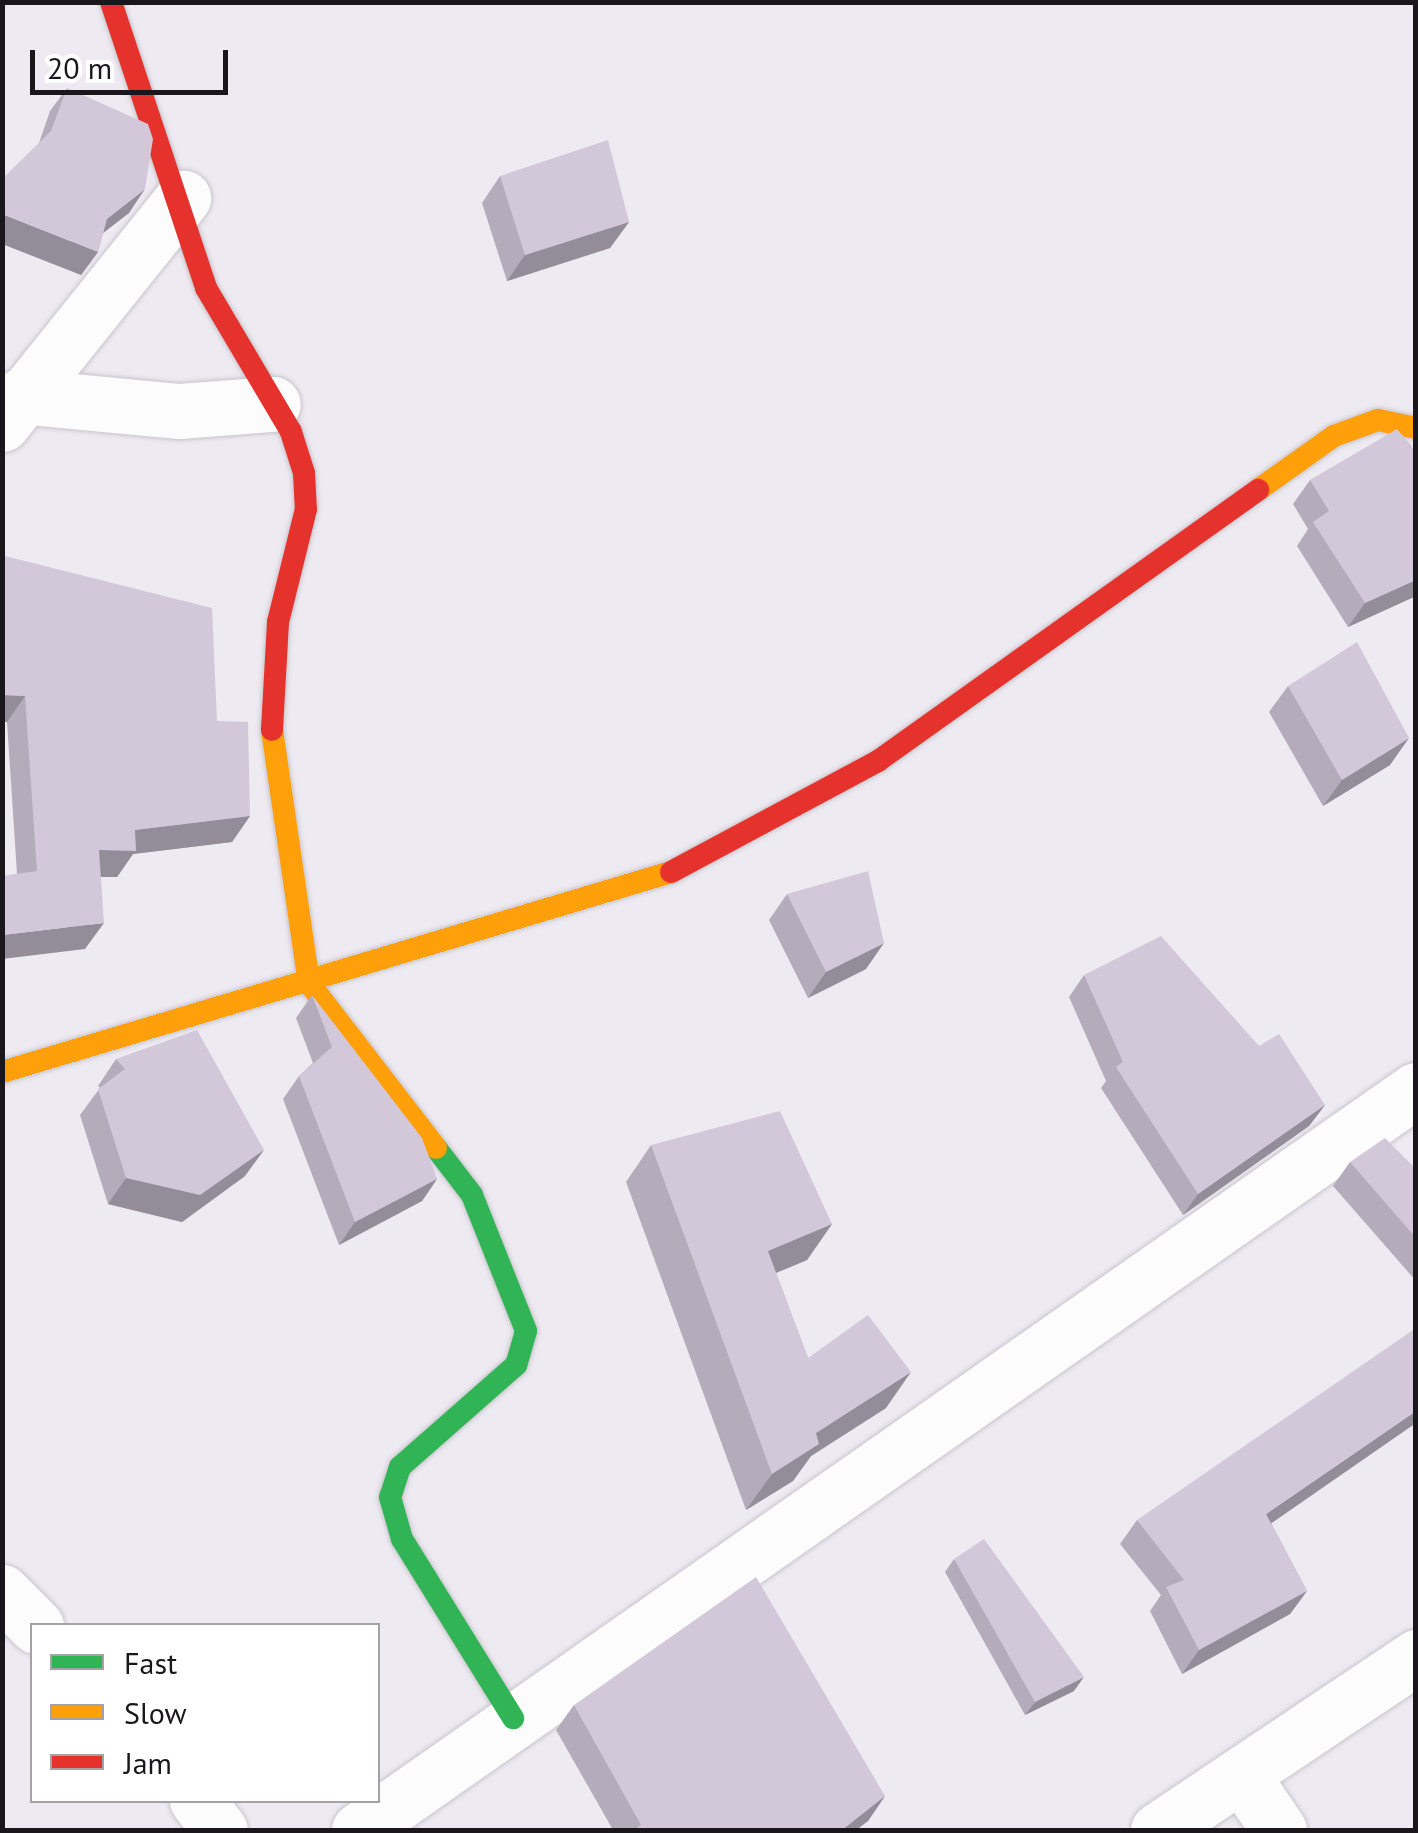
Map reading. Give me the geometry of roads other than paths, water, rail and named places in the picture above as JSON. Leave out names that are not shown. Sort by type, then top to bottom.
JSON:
[{"type":"street","points":[[111,2],[183,198],[206,288],[272,404],[304,473],[306,509],[278,622],[271,745],[308,983],[472,1195],[522,1304],[526,1331],[516,1365],[400,1467],[390,1497],[402,1539],[513,1718]]},
{"type":"street","points":[[11,410],[183,198]]},
{"type":"street","points":[[11,410],[180,411],[272,404]]},
{"type":"street","points":[[2,1072],[651,880],[713,853],[893,751],[1334,436],[1378,420],[1416,428]]},
{"type":"street","points":[[359,1830],[513,1718],[1416,1090]]},
{"type":"street","points":[[2,1592],[33,1623]]},
{"type":"street","points":[[1158,1830],[1243,1777],[1416,1657]]},
{"type":"street","points":[[1243,1777],[1279,1830]]},
{"type":"street","points":[[199,1803],[220,1830]]}]
